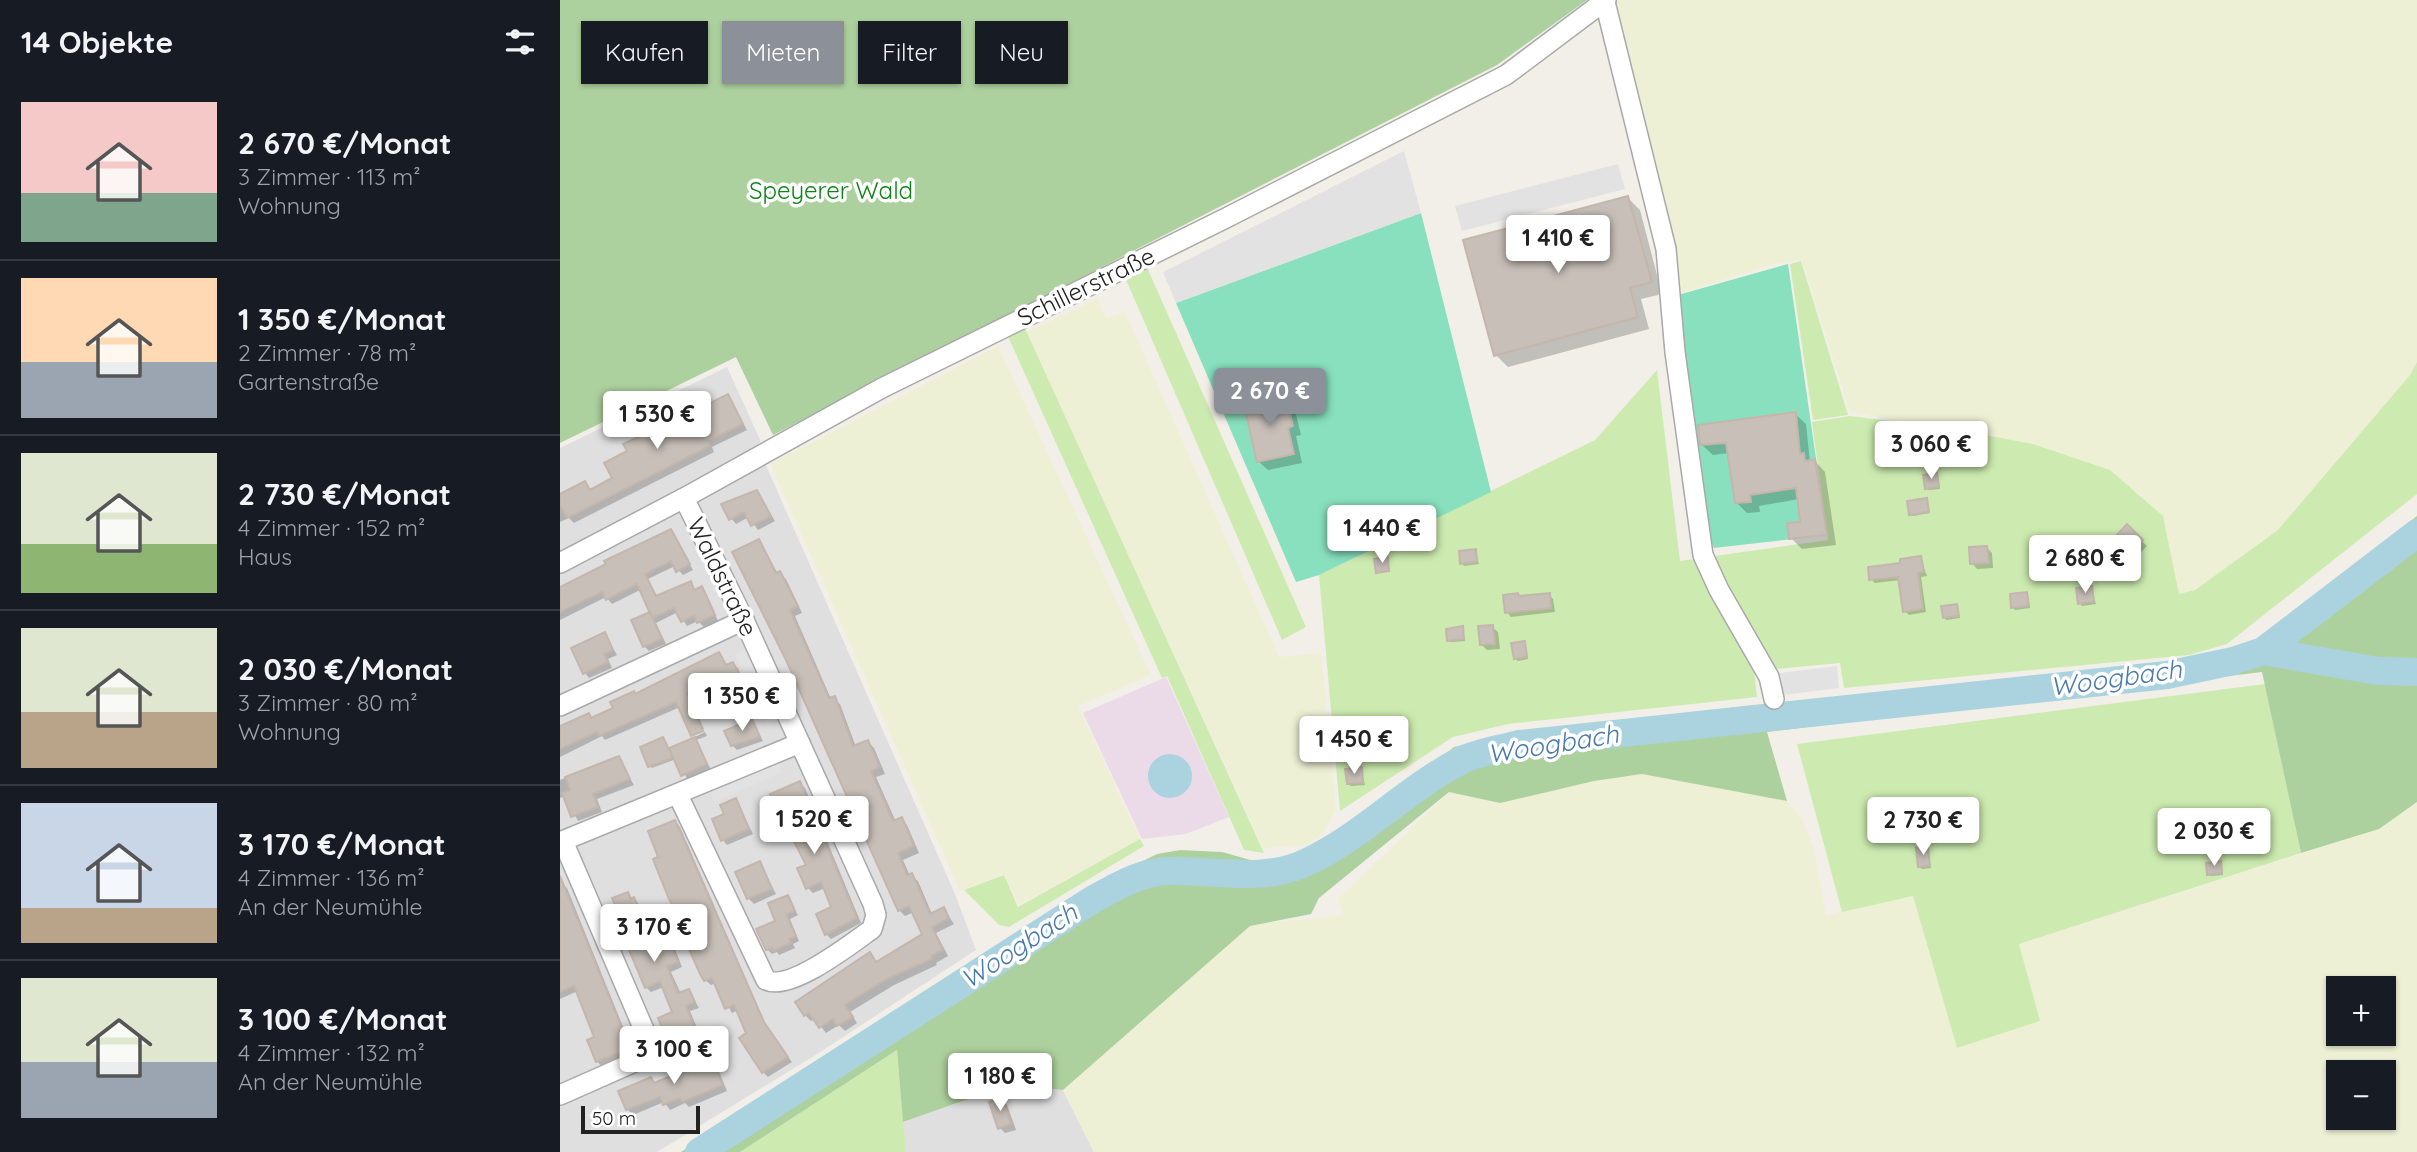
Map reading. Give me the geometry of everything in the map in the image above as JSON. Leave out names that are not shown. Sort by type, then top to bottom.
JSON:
[{"type":"street","name":"Schillerstraße","points":[[560,563],[684,498],[882,388],[1226,218],[1506,75],[1606,1]]},
{"type":"street","points":[[1606,1],[1666,249],[1675,352],[1703,555],[1719,590],[1769,677],[1774,699]]},
{"type":"street","name":"Waldstraße","points":[[678,795],[766,980],[781,983],[802,974],[858,940],[875,925],[873,904],[744,620],[684,498]]},
{"type":"street","points":[[560,706],[744,620]]},
{"type":"street","points":[[560,1095],[639,1060],[646,1051],[648,1039],[562,841],[800,743]]},
{"type":"shaded area","points":[[1404,151],[1421,213],[1176,303],[1163,272]]},
{"type":"shaded area","points":[[1618,164],[1625,189],[1462,231],[1455,206]]},
{"type":"shaded area","points":[[727,367],[761,442],[757,445],[955,894],[976,950],[814,1056],[657,1152],[560,1152],[560,448]]},
{"type":"shaded area","points":[[747,649],[778,720],[767,725],[735,654]]},
{"type":"shaded area","points":[[1837,666],[1839,688],[1783,695],[1780,673]]},
{"type":"shaded area","points":[[1166,677],[1229,817],[1186,834],[1142,839],[1083,713]]},
{"type":"shaded area","points":[[777,760],[782,772],[714,802],[709,790]]},
{"type":"shaded area","points":[[1008,1085],[1063,1090],[1094,1152],[906,1152],[903,1122]]},
{"type":"green space","name":"Speyerer Wald","points":[[560,0],[1587,0],[1497,65],[773,435],[736,357],[560,443]]},
{"type":"green space","points":[[1618,0],[2417,0],[2417,362],[2410,375],[2278,530],[2195,590],[2179,594],[2163,516],[2110,470],[2033,444],[1850,412],[1802,260],[1775,264],[1678,294],[1618,20]]},
{"type":"green space","points":[[1421,213],[1491,492],[1319,575],[1296,582],[1176,303]]},
{"type":"green space","points":[[1801,261],[1848,415],[1813,420],[1790,264]]},
{"type":"green space","points":[[1788,264],[1827,535],[1714,548],[1708,534],[1678,295]]},
{"type":"green space","points":[[1146,265],[1306,627],[1282,640],[1124,275]]},
{"type":"green space","points":[[1097,299],[1106,318],[1125,312],[1279,657],[1321,653],[1336,809],[1322,835],[1307,845],[1263,848],[1026,332]]},
{"type":"green space","points":[[1023,324],[1264,853],[1244,850],[1167,676],[1162,678],[1006,332]]},
{"type":"green space","points":[[998,346],[1151,675],[1078,706],[1140,839],[1019,905],[1004,874],[960,891],[770,464]]},
{"type":"green space","points":[[2417,362],[2417,494],[2227,644],[2189,655],[1844,688],[1840,663],[1754,671],[1757,697],[1508,724],[1453,737],[1340,811],[1319,575],[1595,440],[1657,370],[1680,561],[1828,540],[1812,422],[1850,416],[1947,428],[2033,444],[2110,470],[2163,516],[2179,594],[2195,590],[2278,530],[2410,375]]},
{"type":"green space","points":[[2417,516],[2417,802],[2379,829],[2301,853],[2262,672],[1767,732],[1787,801],[1642,774],[1594,781],[1500,803],[1449,792],[1319,898],[1311,914],[1250,926],[1063,1090],[1008,1085],[903,1122],[897,1050],[740,1152],[681,1152],[1104,880],[1157,854],[1180,850],[1222,852],[1268,865],[1305,860],[1338,841],[1454,747],[1516,732],[1783,702],[2224,660],[2257,639]]},
{"type":"green space","points":[[2265,684],[2301,853],[2019,944],[2040,1021],[1957,1048],[1913,896],[1842,912],[1797,744]]},
{"type":"green space","points":[[1642,774],[1787,801],[1802,819],[1813,845],[1826,915],[1913,896],[1957,1048],[2018,944],[2379,829],[2417,802],[2417,1152],[1094,1152],[1063,1090],[1250,925],[1343,915],[1338,899],[1449,792],[1500,802],[1595,781]]},
{"type":"green space","points":[[1140,839],[1144,846],[1009,927],[999,925],[964,890],[1004,875],[1018,907]]},
{"type":"green space","points":[[897,1050],[906,1152],[740,1152]]},
{"type":"water","points":[[1170,754],[1186,760],[1192,776],[1186,792],[1170,798],[1154,792],[1148,776],[1154,760]]},
{"type":"building","points":[[1628,196],[1652,282],[1630,288],[1638,317],[1494,356],[1463,240]]},
{"type":"building","points":[[728,394],[743,424],[708,441],[710,446],[567,518],[560,505],[560,494],[585,481],[590,490],[612,478],[604,463],[627,451],[623,444],[672,422],[662,402],[674,396],[684,416]]},
{"type":"building","points":[[1286,396],[1293,426],[1288,428],[1294,454],[1257,462],[1244,405]]},
{"type":"building","points":[[1796,412],[1800,454],[1804,453],[1805,461],[1815,459],[1827,535],[1789,539],[1787,523],[1800,522],[1796,488],[1750,495],[1751,502],[1735,503],[1726,443],[1700,445],[1698,425]]},
{"type":"building","points":[[1937,473],[1939,487],[1925,489],[1923,475]]},
{"type":"building","points":[[757,490],[771,516],[751,526],[744,512],[729,520],[721,504]]},
{"type":"building","points":[[1927,498],[1929,512],[1909,515],[1907,501]]},
{"type":"building","points":[[2127,524],[2143,540],[2131,552],[2115,537]]},
{"type":"building","points":[[671,529],[690,564],[676,572],[671,561],[645,574],[656,596],[691,581],[694,590],[702,586],[715,615],[697,623],[694,616],[681,622],[674,608],[652,618],[637,584],[606,600],[602,592],[560,612],[560,587],[606,564],[604,561]]},
{"type":"building","points":[[759,539],[776,573],[780,571],[798,606],[790,610],[829,698],[835,696],[853,746],[868,740],[880,767],[871,771],[893,821],[902,817],[914,846],[898,853],[907,875],[912,873],[930,914],[944,907],[949,918],[932,927],[943,950],[931,956],[932,959],[887,979],[845,1005],[853,1017],[837,1026],[833,1019],[819,1028],[809,1013],[804,1016],[795,1002],[870,952],[876,962],[922,934],[909,906],[898,911],[786,660],[732,552]]},
{"type":"building","points":[[1987,546],[1989,563],[1970,564],[1969,547]]},
{"type":"building","points":[[1476,549],[1477,562],[1460,564],[1459,551]]},
{"type":"building","points":[[1921,556],[1924,572],[1918,573],[1923,609],[1903,612],[1898,577],[1869,580],[1868,567],[1900,563],[1900,559]]},
{"type":"building","points":[[1388,557],[1389,571],[1376,573],[1374,559]]},
{"type":"building","points":[[2092,586],[2094,602],[2078,604],[2076,588]]},
{"type":"building","points":[[2027,592],[2029,606],[2011,608],[2010,594]]},
{"type":"building","points":[[1518,593],[1519,596],[1550,593],[1551,608],[1505,613],[1503,595]]},
{"type":"building","points":[[1957,604],[1959,616],[1943,618],[1941,606]]},
{"type":"building","points":[[650,612],[662,639],[643,647],[631,620]]},
{"type":"building","points":[[1493,625],[1495,644],[1480,645],[1478,626]]},
{"type":"building","points":[[1463,626],[1464,639],[1447,641],[1446,629]]},
{"type":"building","points":[[605,632],[613,650],[604,654],[608,662],[583,674],[571,648]]},
{"type":"building","points":[[1525,641],[1527,657],[1514,659],[1511,643]]},
{"type":"building","points":[[719,652],[726,665],[733,662],[742,680],[718,691],[713,681],[687,693],[703,731],[691,736],[676,702],[599,736],[597,732],[560,749],[560,726],[589,713],[591,718],[613,708],[610,702],[634,691],[635,694]]},
{"type":"building","points":[[752,719],[760,737],[731,746],[724,731]]},
{"type":"building","points":[[663,737],[673,758],[648,767],[640,747]]},
{"type":"building","points":[[695,737],[707,764],[681,776],[669,748]]},
{"type":"building","points":[[1352,744],[1353,759],[1341,760],[1340,745]]},
{"type":"building","points":[[619,756],[630,779],[593,794],[598,807],[571,817],[562,793],[570,790],[565,777]]},
{"type":"building","points":[[1362,767],[1363,783],[1347,784],[1345,769]]},
{"type":"building","points":[[800,781],[857,918],[825,935],[816,914],[831,907],[821,882],[806,889],[797,868],[806,865],[770,794]]},
{"type":"building","points":[[736,798],[749,829],[721,841],[712,819],[724,814],[720,805]]},
{"type":"building","points":[[675,820],[764,1022],[788,1057],[762,1073],[739,1038],[746,1033],[734,1005],[725,1009],[712,978],[704,981],[700,974],[688,947],[697,943],[684,911],[678,914],[669,899],[653,859],[658,857],[648,831]]},
{"type":"building","points":[[1928,847],[1930,866],[1918,867],[1916,848]]},
{"type":"building","points":[[760,861],[772,889],[747,899],[735,872]]},
{"type":"building","points":[[2221,861],[2222,873],[2207,875],[2206,863]]},
{"type":"building","points":[[560,876],[630,1048],[596,1062],[587,1040],[594,1037],[574,986],[560,992]]},
{"type":"building","points":[[628,892],[631,899],[634,897],[653,943],[668,937],[678,962],[667,966],[678,993],[689,989],[695,1002],[686,1006],[695,1028],[667,1040],[658,1018],[672,1012],[660,982],[645,988],[611,907],[615,905],[612,898]]},
{"type":"building","points":[[788,895],[795,911],[786,914],[796,936],[789,939],[791,943],[773,951],[772,948],[766,950],[756,929],[775,921],[768,903]]},
{"type":"building","points":[[713,1040],[718,1052],[705,1058],[700,1046]]},
{"type":"building","points":[[712,1059],[723,1085],[682,1102],[680,1098],[663,1105],[660,1097],[626,1110],[618,1091],[651,1077],[654,1083]]},
{"type":"building","points":[[1002,1097],[1011,1124],[998,1129],[989,1102]]},
{"type":"waterway","name":"Woogbach","points":[[2263,651],[2417,533]]},
{"type":"waterway","name":"Woogbach","points":[[699,1152],[1092,900],[1120,885],[1159,872],[1257,874],[1291,868],[1347,839],[1442,771],[1483,753],[1519,744],[2167,675],[2233,661],[2263,651],[2378,671],[2417,672]]}]
